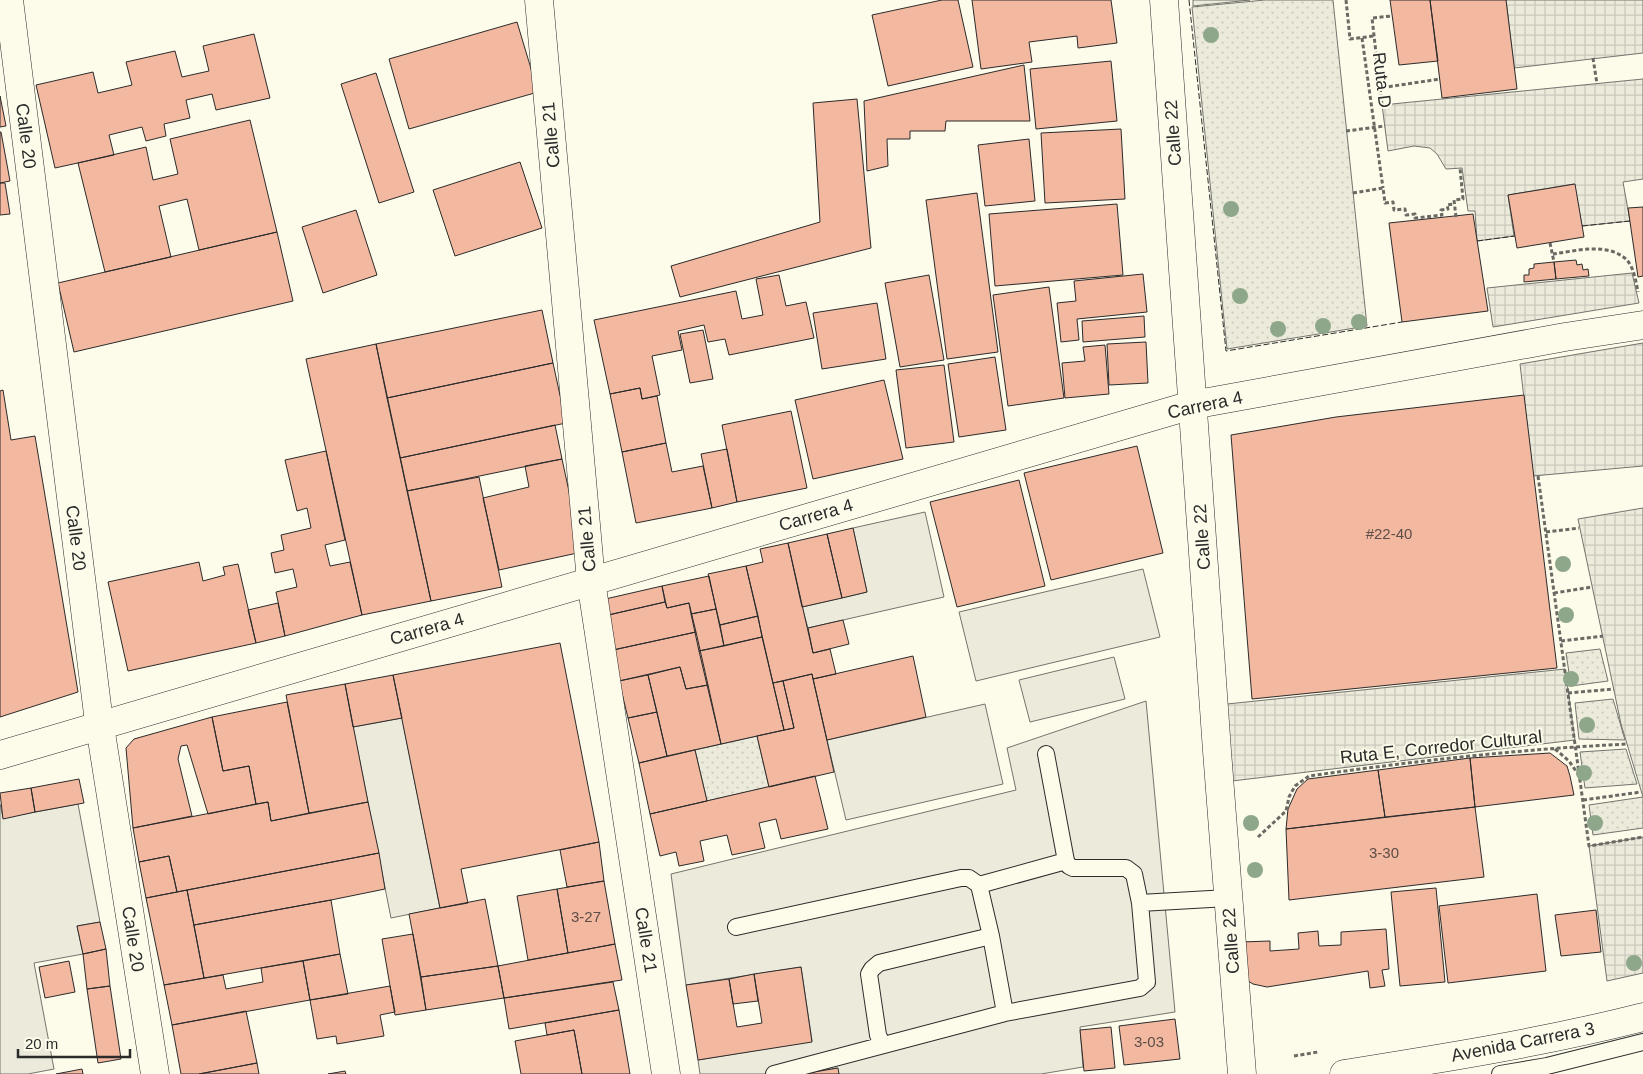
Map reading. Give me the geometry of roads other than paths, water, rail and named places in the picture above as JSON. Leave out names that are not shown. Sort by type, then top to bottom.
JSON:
[{"type":"street","name":"Calle 20","points":[[9,0],[100,726],[155,1074]]},
{"type":"street","name":"Calle 21","points":[[539,0],[591,581],[666,1074]]},
{"type":"street","name":"Calle 22","points":[[1164,0],[1242,1074]]},
{"type":"street","name":"Carrera 4","points":[[0,755],[1192,405],[1565,337],[1643,325]]},
{"type":"street","name":"Avenida Carrera 3","points":[[1344,1074],[1595,1029],[1643,1017]]},
{"type":"lane","points":[[774,1074],[1004,1013],[1140,988],[1144,985],[1146,982],[1140,903],[1134,874],[1126,868],[1073,868],[1069,866],[1066,861],[1046,754]]},
{"type":"lane","points":[[979,885],[1066,861]]},
{"type":"lane","points":[[736,927],[961,878],[969,878],[979,885],[991,936],[1004,1013]]},
{"type":"lane","points":[[1140,903],[1228,898]]},
{"type":"lane","points":[[886,1044],[881,1042],[878,1035],[869,974],[872,969],[879,964],[991,936]]},
{"type":"lane","points":[[1500,1074],[1547,1066],[1643,1042]]}]
